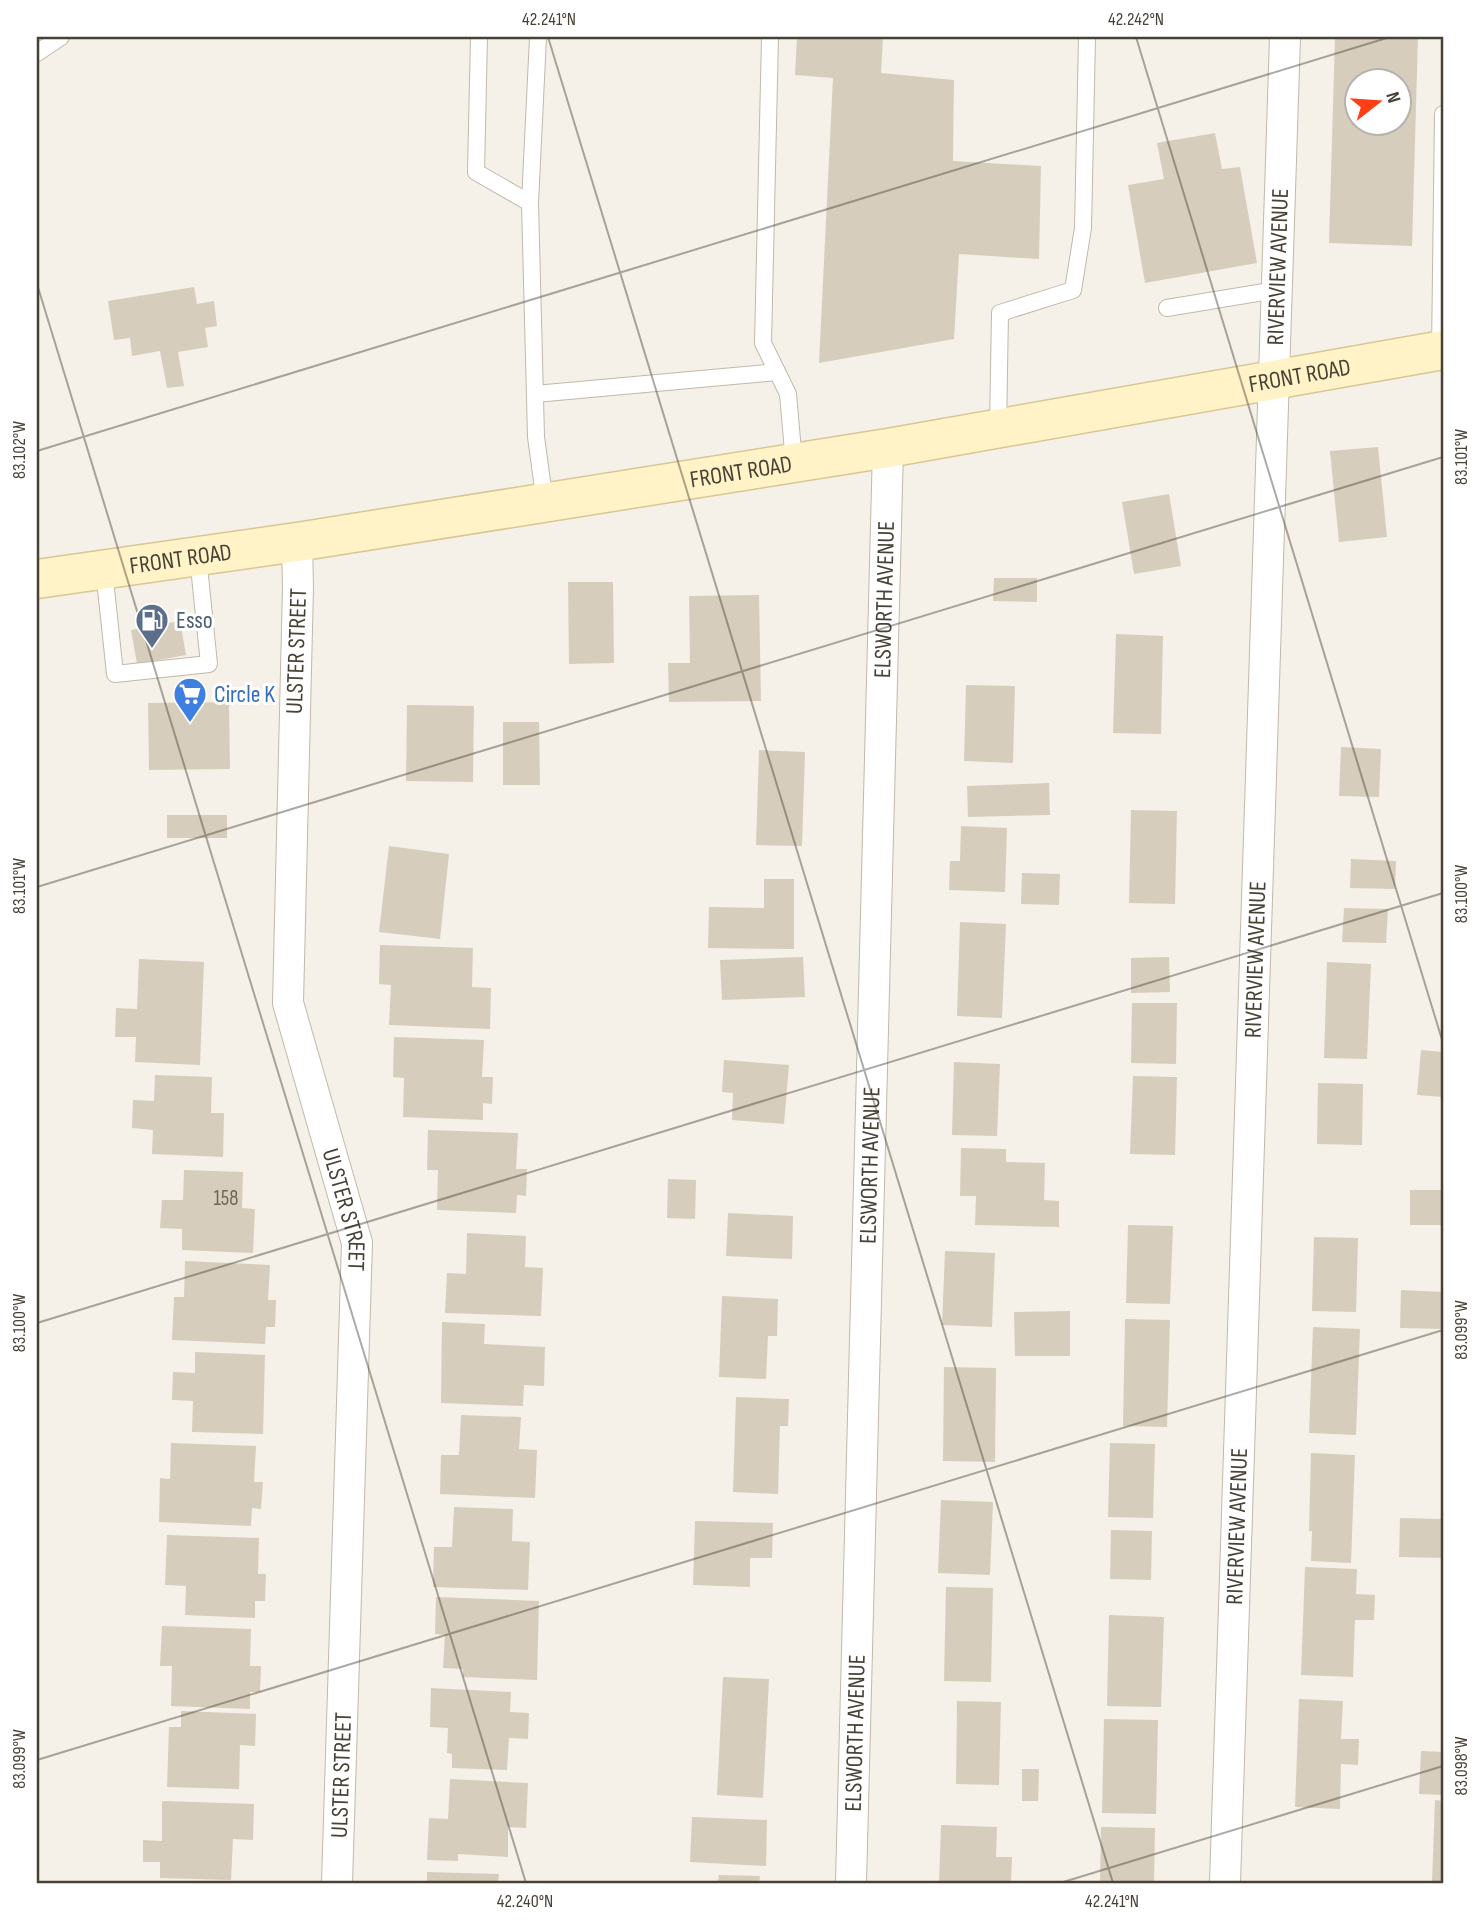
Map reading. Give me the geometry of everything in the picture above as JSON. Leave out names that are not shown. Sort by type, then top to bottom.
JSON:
[{"type":"main road","name":"FRONT ROAD","points":[[37,579],[297,542],[888,448],[1442,351]]},
{"type":"street","name":"RIVERVIEW AVENUE","points":[[1225,1883],[1285,37]]},
{"type":"street","name":"ELSWORTH AVENUE","points":[[851,1883],[888,448]]},
{"type":"street","name":"ULSTER STREET","points":[[297,542],[288,1003],[357,1243],[337,1883]]},
{"type":"lane","points":[[37,53],[61,37]]},
{"type":"lane","points":[[479,37],[476,172],[530,203]]},
{"type":"lane","points":[[538,37],[530,203],[536,438],[545,503]]},
{"type":"lane","points":[[770,37],[763,343],[788,394],[794,463]]},
{"type":"lane","points":[[998,428],[1000,313],[1073,290],[1083,228],[1087,37]]},
{"type":"lane","points":[[1442,351],[1443,114]]},
{"type":"lane","points":[[1167,308],[1276,290]]},
{"type":"lane","points":[[535,394],[777,372]]},
{"type":"lane","points":[[104,570],[115,674],[209,664],[198,557]]},
{"type":"building","points":[[797,37],[883,37],[881,73],[954,80],[953,161],[1041,166],[1039,259],[959,254],[954,339],[819,363],[833,78],[795,75]]},
{"type":"building","points":[[1335,37],[1418,37],[1412,246],[1329,243]]},
{"type":"building","points":[[1215,133],[1222,169],[1240,167],[1257,263],[1145,283],[1128,185],[1164,179],[1157,143]]},
{"type":"building","points":[[194,287],[197,304],[214,301],[217,326],[205,328],[208,347],[178,352],[184,386],[167,388],[160,351],[132,356],[130,338],[114,340],[108,301]]},
{"type":"building","points":[[1378,447],[1387,537],[1339,542],[1330,451]]},
{"type":"building","points":[[1169,494],[1181,566],[1134,574],[1122,502]]},
{"type":"building","points":[[994,578],[1037,578],[1037,602],[993,601]]},
{"type":"building","points":[[568,582],[613,582],[614,663],[569,664]]},
{"type":"building","points":[[759,595],[761,701],[669,702],[668,663],[690,663],[689,596]]},
{"type":"building","points":[[180,621],[186,655],[137,664],[131,630]]},
{"type":"building","points":[[1116,634],[1163,636],[1161,734],[1113,733]]},
{"type":"building","points":[[966,685],[1015,686],[1013,763],[964,761]]},
{"type":"building","points":[[229,702],[230,769],[149,770],[148,703]]},
{"type":"building","points":[[407,705],[474,706],[473,782],[406,781]]},
{"type":"building","points":[[503,722],[539,722],[540,785],[503,785]]},
{"type":"building","points":[[1341,747],[1381,749],[1379,797],[1339,796]]},
{"type":"building","points":[[759,750],[805,752],[802,846],[756,845]]},
{"type":"building","points":[[1049,783],[1050,815],[968,817],[967,786]]},
{"type":"building","points":[[1131,810],[1177,811],[1175,904],[1129,903]]},
{"type":"building","points":[[167,815],[227,815],[227,838],[167,838]]},
{"type":"building","points":[[961,826],[1007,828],[1005,892],[949,890],[950,861],[960,861]]},
{"type":"building","points":[[389,846],[449,854],[440,939],[379,932]]},
{"type":"building","points":[[1351,859],[1396,861],[1395,889],[1350,888]]},
{"type":"building","points":[[1022,873],[1060,874],[1059,905],[1021,904]]},
{"type":"building","points":[[764,879],[794,879],[794,949],[708,948],[709,907],[764,908]]},
{"type":"building","points":[[1344,908],[1388,909],[1386,943],[1342,942]]},
{"type":"building","points":[[960,922],[1006,924],[1002,1018],[957,1016]]},
{"type":"building","points":[[380,945],[473,948],[472,987],[491,988],[490,1029],[389,1025],[391,985],[379,984]]},
{"type":"building","points":[[803,957],[805,997],[722,1000],[720,960]]},
{"type":"building","points":[[1169,957],[1170,992],[1131,993],[1131,958]]},
{"type":"building","points":[[139,959],[204,962],[200,1065],[135,1062],[136,1037],[115,1037],[116,1008],[137,1009]]},
{"type":"building","points":[[1327,962],[1371,964],[1367,1059],[1324,1058]]},
{"type":"building","points":[[1132,1003],[1177,1003],[1176,1064],[1131,1063]]},
{"type":"building","points":[[394,1037],[484,1040],[482,1077],[493,1077],[492,1104],[483,1103],[483,1120],[403,1117],[404,1078],[393,1077]]},
{"type":"building","points":[[1421,1050],[1443,1052],[1443,1097],[1417,1095]]},
{"type":"building","points":[[724,1060],[789,1065],[784,1124],[732,1120],[733,1093],[722,1092]]},
{"type":"building","points":[[954,1062],[1000,1064],[997,1136],[952,1135]]},
{"type":"building","points":[[155,1075],[212,1077],[211,1113],[224,1113],[223,1157],[152,1154],[153,1130],[132,1128],[133,1100],[154,1101]]},
{"type":"building","points":[[1133,1076],[1177,1077],[1175,1155],[1130,1154]]},
{"type":"building","points":[[1318,1083],[1363,1084],[1362,1145],[1317,1144]]},
{"type":"building","points":[[428,1130],[518,1133],[516,1169],[527,1169],[526,1196],[517,1195],[516,1213],[437,1210],[438,1170],[427,1170]]},
{"type":"building","points":[[961,1148],[1006,1149],[1006,1162],[1045,1163],[1044,1200],[1059,1201],[1059,1227],[975,1225],[976,1196],[960,1196]]},
{"type":"building","points":[[184,1170],[243,1172],[242,1208],[255,1209],[253,1253],[182,1250],[182,1229],[160,1228],[162,1200],[183,1200]]},
{"type":"building","points":[[668,1179],[696,1180],[695,1219],[667,1218]]},
{"type":"building","points":[[1410,1190],[1443,1190],[1443,1225],[1410,1225]]},
{"type":"building","points":[[728,1213],[793,1216],[792,1259],[726,1256]]},
{"type":"building","points":[[1128,1225],[1173,1226],[1170,1304],[1126,1303]]},
{"type":"building","points":[[467,1233],[526,1236],[525,1267],[543,1268],[541,1316],[445,1313],[447,1273],[466,1274]]},
{"type":"building","points":[[1314,1237],[1358,1238],[1356,1312],[1312,1311]]},
{"type":"building","points":[[945,1251],[995,1253],[992,1327],[942,1325]]},
{"type":"building","points":[[185,1261],[270,1265],[268,1300],[276,1300],[275,1327],[266,1327],[265,1344],[172,1340],[174,1297],[184,1297]]},
{"type":"building","points":[[1401,1290],[1443,1292],[1443,1329],[1400,1328]]},
{"type":"building","points":[[722,1296],[778,1299],[777,1336],[768,1336],[766,1379],[719,1377]]},
{"type":"building","points":[[1070,1311],[1070,1356],[1015,1356],[1014,1312]]},
{"type":"building","points":[[1125,1319],[1170,1320],[1167,1427],[1123,1426]]},
{"type":"building","points":[[442,1322],[485,1324],[484,1344],[545,1347],[544,1386],[524,1385],[523,1406],[441,1403]]},
{"type":"building","points":[[1313,1327],[1360,1329],[1356,1435],[1309,1433]]},
{"type":"building","points":[[195,1352],[265,1355],[263,1434],[192,1432],[193,1401],[172,1400],[173,1372],[195,1373]]},
{"type":"building","points":[[944,1367],[996,1368],[995,1462],[943,1461]]},
{"type":"building","points":[[736,1397],[789,1399],[788,1426],[780,1426],[778,1494],[733,1492]]},
{"type":"building","points":[[461,1415],[521,1417],[519,1449],[537,1450],[535,1498],[440,1494],[441,1455],[459,1455]]},
{"type":"building","points":[[171,1443],[256,1446],[254,1482],[263,1482],[261,1509],[252,1508],[251,1526],[159,1522],[160,1478],[170,1479]]},
{"type":"building","points":[[1110,1443],[1155,1444],[1153,1518],[1108,1517]]},
{"type":"building","points":[[1311,1453],[1355,1455],[1351,1563],[1311,1561]]},
{"type":"building","points":[[941,1500],[993,1502],[990,1575],[938,1573]]},
{"type":"building","points":[[454,1507],[513,1509],[512,1541],[530,1542],[528,1590],[433,1587],[434,1547],[452,1547]]},
{"type":"building","points":[[1400,1518],[1443,1519],[1443,1558],[1399,1557]]},
{"type":"building","points":[[695,1521],[773,1523],[772,1558],[750,1558],[750,1587],[693,1585]]},
{"type":"building","points":[[1111,1530],[1152,1531],[1151,1580],[1110,1579]]},
{"type":"building","points":[[167,1535],[259,1538],[258,1574],[266,1574],[265,1601],[255,1601],[255,1618],[185,1615],[186,1586],[165,1585]]},
{"type":"building","points":[[1305,1567],[1357,1569],[1356,1594],[1375,1595],[1374,1620],[1355,1620],[1353,1677],[1301,1675]]},
{"type":"building","points":[[946,1587],[993,1588],[991,1682],[944,1681]]},
{"type":"building","points":[[436,1597],[539,1601],[537,1680],[463,1677],[463,1669],[443,1668],[445,1635],[435,1634]]},
{"type":"building","points":[[1109,1615],[1164,1617],[1161,1707],[1107,1706]]},
{"type":"building","points":[[162,1626],[251,1629],[250,1666],[261,1666],[260,1692],[250,1692],[250,1709],[171,1706],[172,1666],[160,1666]]},
{"type":"building","points":[[723,1677],[769,1679],[763,1798],[717,1795]]},
{"type":"building","points":[[431,1688],[511,1692],[510,1712],[529,1713],[528,1739],[509,1738],[507,1770],[452,1768],[452,1754],[447,1753],[448,1728],[430,1727]]},
{"type":"building","points":[[1299,1699],[1343,1701],[1341,1739],[1359,1739],[1358,1765],[1341,1764],[1340,1809],[1295,1807]]},
{"type":"building","points":[[957,1701],[1001,1702],[999,1785],[956,1784]]},
{"type":"building","points":[[181,1711],[256,1714],[255,1746],[240,1745],[239,1789],[167,1787],[169,1727],[181,1727]]},
{"type":"building","points":[[1104,1719],[1158,1720],[1156,1814],[1102,1813]]},
{"type":"building","points":[[1421,1751],[1443,1752],[1443,1795],[1419,1794]]},
{"type":"building","points":[[1022,1769],[1039,1769],[1038,1801],[1022,1801]]},
{"type":"building","points":[[450,1779],[528,1783],[526,1828],[508,1827],[508,1857],[458,1854],[458,1861],[427,1860],[429,1818],[448,1819]]},
{"type":"building","points":[[1435,1800],[1443,1801],[1443,1883],[1432,1883]]},
{"type":"building","points":[[162,1801],[254,1804],[253,1840],[233,1839],[231,1880],[160,1878],[160,1862],[143,1862],[143,1840],[162,1841]]},
{"type":"building","points":[[692,1817],[767,1820],[766,1866],[690,1862]]},
{"type":"building","points":[[941,1825],[997,1827],[996,1857],[1012,1857],[1011,1883],[939,1883]]},
{"type":"building","points":[[1101,1827],[1155,1828],[1154,1883],[1100,1883]]},
{"type":"building","points":[[427,1872],[499,1874],[498,1883],[427,1883]]},
{"type":"building","points":[[719,1875],[760,1876],[759,1883],[718,1883]]},
{"type":"place","name":"Esso","points":[[152,650]]},
{"type":"place","name":"Circle K","points":[[190,724]]}]
